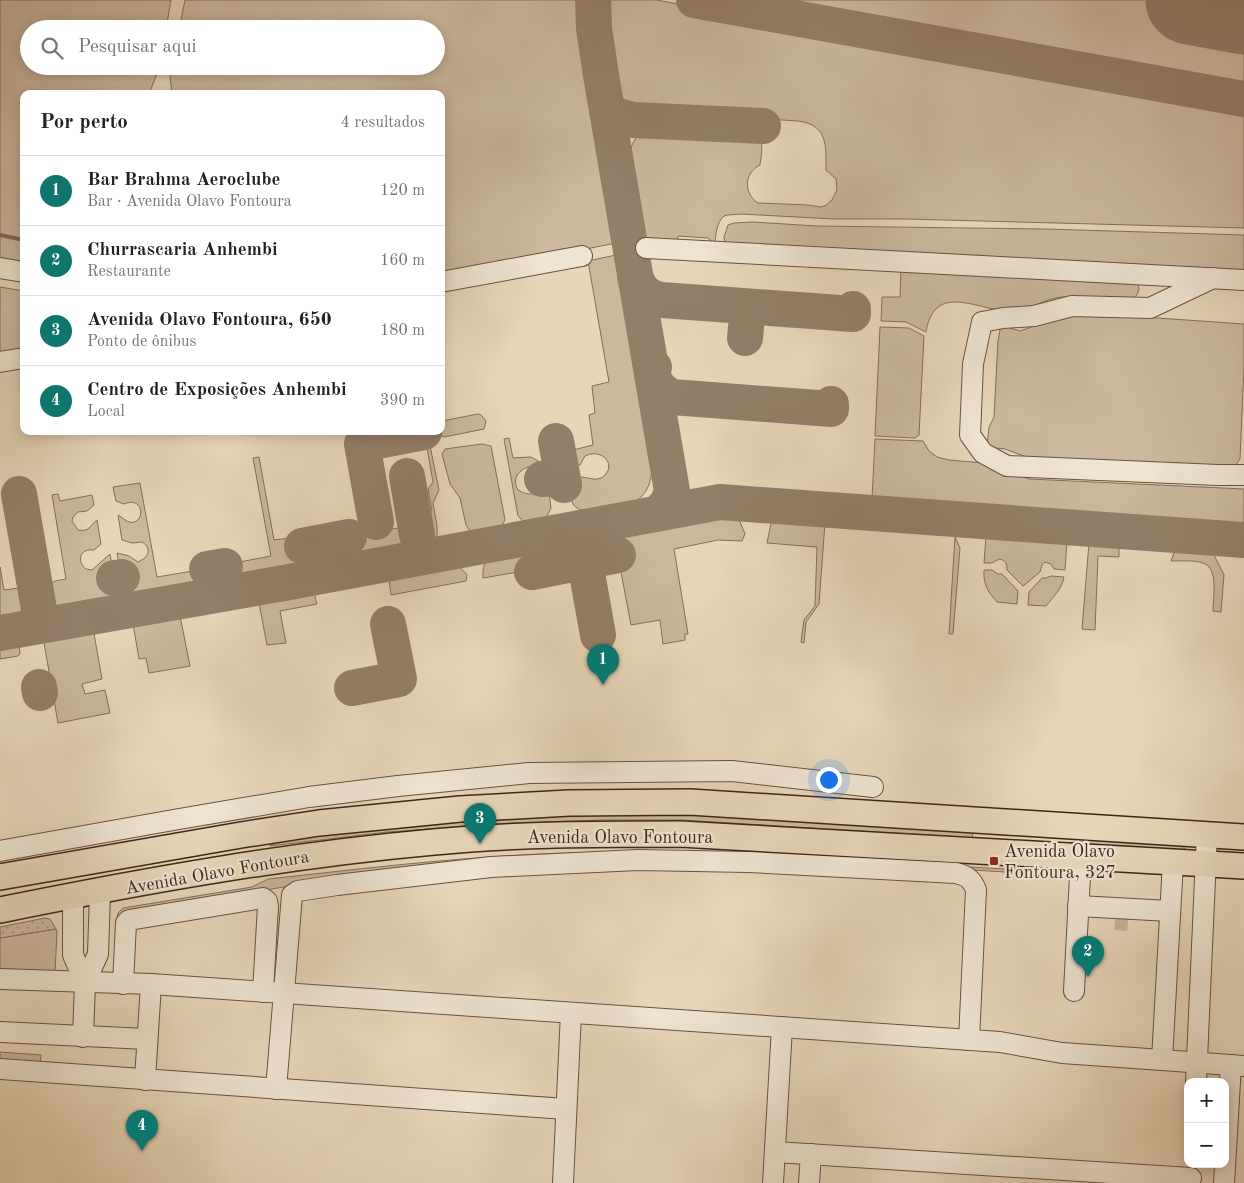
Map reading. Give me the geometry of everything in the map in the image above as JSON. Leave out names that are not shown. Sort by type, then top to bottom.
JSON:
[{"type":"main road","name":"Avenida Olavo Fontoura","points":[[0,877],[232,836],[319,823],[450,810],[569,803],[690,802],[1244,837]]},
{"type":"main road","points":[[1016,854],[1021,848],[1024,836],[1020,823]]},
{"type":"main road","points":[[1054,855],[1050,843],[1051,838],[1055,830],[1060,826]]},
{"type":"main road","name":"Avenida Olavo Fontoura","points":[[0,910],[233,867],[324,854],[479,838],[590,834],[680,834],[1244,866]]},
{"type":"main road","points":[[39,870],[30,886],[31,895],[39,902]]},
{"type":"lane","points":[[646,248],[1244,280]]},
{"type":"lane","points":[[445,281],[582,256]]},
{"type":"lane","points":[[0,268],[20,271]]},
{"type":"lane","points":[[1213,278],[1150,308],[1072,306],[1034,316],[1003,318],[982,322],[973,364],[970,435],[983,453],[1007,466],[1244,475]]},
{"type":"lane","points":[[0,362],[20,359]]},
{"type":"lane","points":[[617,771],[613,784],[616,792],[629,802]]},
{"type":"lane","points":[[0,851],[179,818],[309,797],[398,786],[530,774],[617,771],[732,771],[873,787]]},
{"type":"lane","points":[[569,803],[580,797],[592,785],[589,773]]},
{"type":"lane","points":[[1197,1072],[1206,834]]},
{"type":"lane","points":[[1074,991],[1086,907],[1081,856]]},
{"type":"lane","points":[[276,1089],[290,897],[298,891],[491,867],[638,860],[749,862],[956,873],[969,878],[976,890],[969,1040]]},
{"type":"lane","points":[[1162,1060],[1173,862]]},
{"type":"lane","points":[[82,1037],[85,983],[98,954],[100,892]]},
{"type":"lane","points":[[73,896],[73,955],[85,983]]},
{"type":"lane","points":[[123,984],[126,926],[129,920],[263,898],[267,900],[268,906],[263,992]]},
{"type":"lane","points":[[1086,907],[1129,917]]},
{"type":"lane","points":[[1086,907],[1095,920],[1170,911]]},
{"type":"lane","points":[[0,979],[151,984],[1009,1043],[1062,1053],[1162,1060],[1197,1072],[1237,1065],[1224,1183]]},
{"type":"lane","points":[[145,1080],[151,984]]},
{"type":"lane","points":[[563,1183],[571,1013]]},
{"type":"lane","points":[[773,1183],[782,1027]]},
{"type":"lane","points":[[0,1032],[147,1039]]},
{"type":"lane","points":[[0,1069],[566,1108]]},
{"type":"lane","points":[[775,1152],[1191,1175]]},
{"type":"lane","points":[[809,1183],[811,1154]]},
{"type":"shaded area","points":[[0,0],[171,0],[168,20],[20,20],[20,75],[156,75],[151,90],[20,90],[20,268],[0,264]]},
{"type":"shaded area","points":[[185,0],[581,0],[584,52],[616,243],[445,277],[445,90],[172,90],[170,75],[445,75],[445,20],[181,20]]},
{"type":"shaded area","points":[[610,0],[656,0],[1244,106],[1244,228],[906,219],[834,219],[741,214],[726,215],[722,218],[717,229],[715,244],[708,238],[678,236],[677,243],[642,242],[629,156],[634,141],[645,129],[757,135],[762,145],[760,165],[751,173],[747,183],[750,194],[758,203],[825,206],[832,200],[837,190],[836,179],[826,170],[825,145],[820,132],[808,123],[637,111],[619,104],[606,19],[606,8]]},
{"type":"shaded area","points":[[732,0],[1183,0],[1244,11],[1244,94]]},
{"type":"shaded area","points":[[753,222],[816,226],[1045,229],[1244,235],[1244,274],[725,243],[724,237],[728,225]]},
{"type":"shaded area","points":[[616,255],[652,464],[651,476],[646,491],[638,500],[633,503],[593,511],[578,508],[573,504],[568,481],[577,477],[601,478],[608,470],[608,462],[601,455],[591,454],[585,456],[580,465],[565,467],[568,456],[573,450],[593,445],[589,415],[595,413],[592,386],[609,382],[588,261]]},
{"type":"shaded area","points":[[901,268],[1137,282],[1139,289],[1134,299],[1062,297],[1050,299],[1027,309],[1015,311],[1002,311],[962,302],[949,302],[939,306],[931,316],[926,332],[906,322],[881,321],[882,297],[900,297]]},
{"type":"shaded area","points":[[0,287],[20,290],[20,354],[0,357]]},
{"type":"shaded area","points":[[1085,313],[1244,324],[1240,459],[1235,466],[1029,458],[1005,449],[987,447],[989,427],[994,417],[998,341],[1001,325],[1020,331],[1055,319]]},
{"type":"shaded area","points":[[880,327],[909,328],[924,336],[919,435],[915,438],[875,436]]},
{"type":"shaded area","points":[[478,414],[486,421],[484,429],[444,437],[440,435],[445,435],[445,420]]},
{"type":"shaded area","points":[[425,435],[428,435],[439,490],[433,503],[437,526],[437,539],[435,541],[426,526],[427,514],[432,510],[428,489],[433,482]]},
{"type":"shaded area","points":[[509,438],[513,458],[531,457],[545,465],[546,472],[539,473],[528,467],[524,469],[518,473],[515,483],[518,490],[529,494],[538,491],[542,484],[548,485],[551,508],[545,520],[526,524],[518,516],[504,439]]},
{"type":"shaded area","points":[[875,439],[923,441],[929,451],[937,457],[985,463],[1029,479],[1244,489],[1244,526],[872,499]]},
{"type":"shaded area","points":[[482,444],[491,446],[505,520],[500,529],[472,534],[466,525],[460,498],[450,484],[442,454],[445,449]]},
{"type":"shaded area","points":[[259,457],[274,540],[290,538],[298,540],[302,547],[303,558],[296,568],[234,579],[228,572],[229,564],[271,556],[253,458]]},
{"type":"shaded area","points":[[140,483],[157,577],[199,570],[206,576],[203,585],[135,598],[125,596],[117,553],[129,556],[138,562],[145,558],[148,554],[148,549],[142,542],[132,543],[122,540],[118,515],[129,522],[134,522],[138,520],[141,511],[136,504],[131,502],[124,504],[116,501],[113,487]]},
{"type":"shaded area","points":[[58,494],[60,501],[92,495],[94,505],[87,511],[78,512],[72,521],[78,530],[82,530],[87,529],[97,520],[101,544],[94,550],[85,551],[80,559],[86,569],[92,570],[110,554],[117,598],[114,602],[62,612],[58,612],[54,607],[49,595],[49,587],[56,581],[66,579],[52,495]]},
{"type":"shaded area","points":[[720,516],[738,517],[745,534],[742,541],[718,540],[674,549],[688,634],[685,634],[685,640],[663,644],[660,620],[631,625],[614,535]]},
{"type":"shaded area","points":[[772,519],[825,523],[819,604],[806,622],[804,643],[801,642],[804,620],[815,606],[817,547],[767,543]]},
{"type":"shaded area","points":[[383,521],[385,530],[405,527],[406,538],[401,547],[360,555],[357,553],[351,544],[350,536],[352,529],[358,525]]},
{"type":"shaded area","points":[[986,535],[1067,540],[1065,570],[1054,569],[1051,564],[1045,562],[1040,572],[1023,586],[1007,570],[1005,561],[999,559],[992,563],[984,563]]},
{"type":"shaded area","points":[[955,537],[960,548],[953,634],[949,634]]},
{"type":"shaded area","points":[[1089,543],[1119,545],[1119,557],[1098,556],[1095,630],[1082,629]]},
{"type":"shaded area","points":[[1181,549],[1213,553],[1224,575],[1221,612],[1213,611],[1214,584],[1208,566],[1196,561],[1171,561],[1174,553]]},
{"type":"shaded area","points":[[526,552],[530,570],[483,578],[485,561]]},
{"type":"shaded area","points":[[459,566],[467,575],[466,581],[391,595],[389,579]]},
{"type":"shaded area","points":[[0,567],[4,590],[19,588],[24,593],[27,609],[23,618],[0,622]]},
{"type":"shaded area","points":[[984,570],[992,570],[1002,574],[1018,591],[1017,604],[997,602],[987,588],[984,580]]},
{"type":"shaded area","points":[[1051,576],[1064,577],[1054,596],[1046,606],[1028,605],[1029,592],[1042,578]]},
{"type":"shaded area","points":[[314,593],[317,604],[280,611],[286,643],[267,645],[259,603]]},
{"type":"shaded area","points":[[171,614],[180,616],[190,666],[149,673],[146,658],[139,659],[133,624],[135,621]]},
{"type":"shaded area","points":[[93,628],[102,679],[82,684],[85,694],[105,690],[110,713],[58,723],[43,637]]},
{"type":"shaded area","points":[[13,641],[19,645],[20,654],[0,659],[0,643]]},
{"type":"shaded area","points":[[684,814],[973,833],[972,838],[683,820],[604,820],[496,824],[496,819],[561,815]]},
{"type":"shaded area","points":[[486,820],[487,825],[387,832],[270,846],[316,834]]},
{"type":"shaded area","points":[[1096,839],[1183,846],[1185,849],[1184,851],[1054,843],[1081,842]]},
{"type":"shaded area","points":[[683,851],[1022,870],[1022,873],[684,853],[359,874],[117,918],[118,913],[123,908],[252,887],[268,879],[514,855]]},
{"type":"shaded area","points":[[45,918],[50,919],[56,929],[0,938],[0,927]]},
{"type":"shaded area","points":[[56,929],[55,972],[0,971],[0,938]]},
{"type":"shaded area","points":[[0,1052],[41,1055],[40,1064],[0,1061]]},
{"type":"waterway","points":[[0,235],[20,239]]},
{"type":"taxiway","points":[[593,0],[594,28],[601,75],[672,491],[668,502],[659,513]]},
{"type":"taxiway","points":[[694,0],[1244,99]]},
{"type":"taxiway","points":[[607,111],[633,120],[763,126]]},
{"type":"taxiway","points":[[635,277],[645,293],[662,300],[853,314],[853,309]]},
{"type":"taxiway","points":[[745,338],[746,327]]},
{"type":"taxiway","points":[[654,367],[652,374],[655,382],[672,397],[831,409],[831,404]]},
{"type":"taxiway","points":[[376,522],[362,444],[408,435]]},
{"type":"taxiway","points":[[542,479],[555,478],[564,485],[556,441]]},
{"type":"taxiway","points":[[407,476],[417,535]]},
{"type":"taxiway","points":[[19,494],[40,615]]},
{"type":"taxiway","points":[[0,633],[284,583],[720,502],[1244,540]]},
{"type":"taxiway","points":[[302,546],[349,537]]},
{"type":"taxiway","points":[[532,572],[618,555]]},
{"type":"taxiway","points":[[585,562],[598,635]]},
{"type":"taxiway","points":[[207,569],[225,566]]},
{"type":"taxiway","points":[[114,578],[122,577]]},
{"type":"taxiway","points":[[352,688],[399,679],[388,624]]},
{"type":"taxiway","points":[[39,687],[40,693]]},
{"type":"runway","points":[[1190,0],[1244,10]]},
{"type":"tunnel","points":[[1115,920],[1128,921]]},
{"type":"place","name":"Bar Brahma Aeroclube","points":[[603,685]]},
{"type":"place","name":"Avenida Olavo Fontoura, 650","points":[[480,844]]},
{"type":"place","name":"Avenida Olavo Fontoura, 327","points":[[994,861]]},
{"type":"place","name":"Churrascaria Anhembi","points":[[1088,977]]},
{"type":"place","name":"Centro de Exposições Anhembi","points":[[142,1151]]}]
